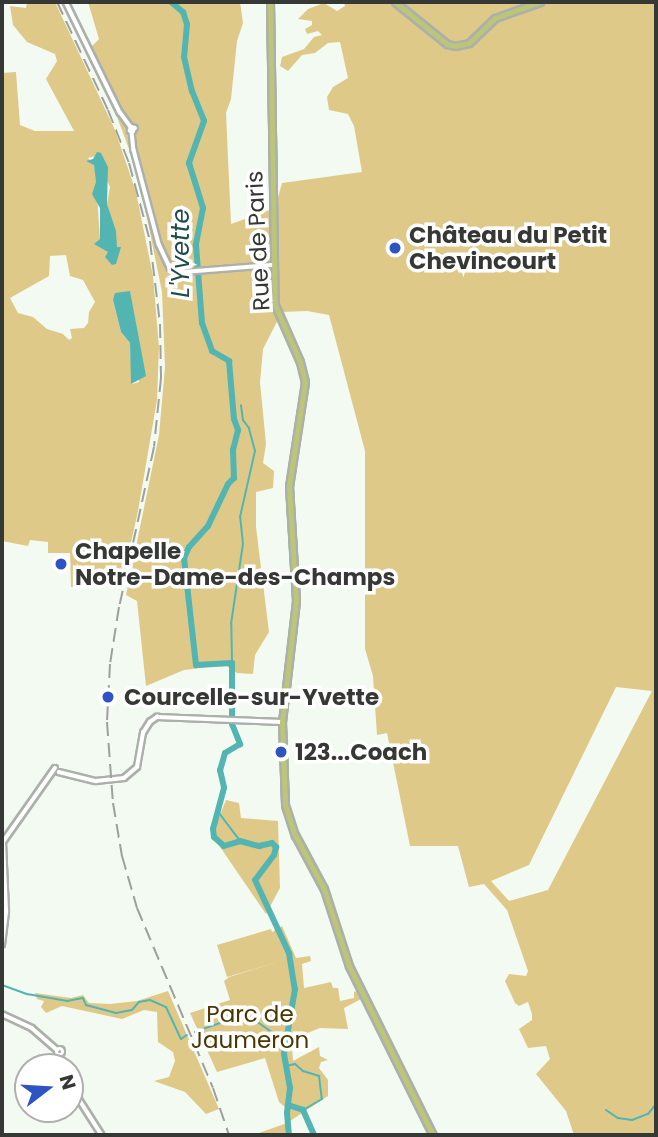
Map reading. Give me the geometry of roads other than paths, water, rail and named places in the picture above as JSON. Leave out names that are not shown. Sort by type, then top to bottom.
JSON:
[{"type":"main road","name":"Rue de Paris","points":[[270,2],[275,305],[300,362],[305,390],[289,486],[296,601],[282,722],[285,805],[291,824],[324,889],[349,966],[433,1135]]},
{"type":"main road","points":[[395,2],[446,44],[455,46],[469,43],[495,18],[540,2]]},
{"type":"street","points":[[66,2],[120,112],[132,130],[134,150],[159,244],[170,268],[195,272],[273,265]]},
{"type":"street","points":[[2,945],[6,911],[2,842],[53,774],[54,768],[59,772],[96,781],[121,779],[137,767],[143,733],[151,720],[161,717],[282,722]]},
{"type":"street","points":[[2,1014],[32,1028],[57,1049],[63,1050],[61,1053]]},
{"type":"street","points":[[84,1107],[102,1135]]},
{"type":"water","points":[[97,152],[101,153],[108,167],[107,204],[116,231],[117,247],[121,247],[116,264],[112,265],[105,257],[108,252],[94,244],[100,239],[100,208],[92,194],[96,182],[94,165],[86,161],[93,159]]},
{"type":"water","points":[[130,291],[146,376],[131,384],[130,343],[121,332],[113,300],[115,293]]},
{"type":"waterway","name":"L'Yvette","points":[[171,2],[183,12],[187,24],[184,57],[192,91],[204,121],[189,163],[203,208],[196,245],[202,323],[212,351],[229,361],[234,419],[238,430],[233,450],[234,478],[228,484],[208,526],[189,547],[184,558],[196,665],[232,663],[232,724],[240,744],[225,753],[220,770],[224,788],[213,829],[214,837],[224,846],[240,841],[259,846],[272,843],[276,847],[274,855],[255,880],[289,953],[295,989],[284,1054],[290,1088],[287,1113],[289,1135]]},
{"type":"waterway","name":"L'Yvette","points":[[232,663],[231,624],[243,544],[240,517],[255,451],[249,428],[243,420],[241,405]]},
{"type":"waterway","points":[[219,813],[240,841]]},
{"type":"waterway","points":[[2,985],[27,994],[67,1001],[83,998],[86,1005],[116,1013],[132,1010],[139,1002],[150,1000],[166,1007],[181,1039],[187,1035]]},
{"type":"waterway","points":[[200,1030],[246,1014],[286,1042]]},
{"type":"waterway","points":[[286,1066],[295,1064],[303,1071],[319,1076],[322,1099],[303,1110]]},
{"type":"waterway","points":[[606,1110],[618,1118],[632,1120],[648,1114],[656,1104]]},
{"type":"waterway","points":[[288,1105],[303,1110],[314,1135]]},
{"type":"railway","points":[[57,2],[108,110],[129,163],[150,241],[160,324],[161,378],[154,447],[119,607],[110,664],[107,722],[113,803],[122,856],[137,908],[213,1088],[229,1135]]},
{"type":"place","name":"Château du Petit Chevincourt","points":[[395,248]]},
{"type":"place","name":"Chapelle Notre-Dame-des-Champs","points":[[61,564]]},
{"type":"place","name":"Courcelle-sur-Yvette","points":[[108,697]]},
{"type":"place","name":"123...Coach","points":[[281,752]]},
{"type":"park label","name":"Parc de Jaumeron","points":[[250,1027]]}]
